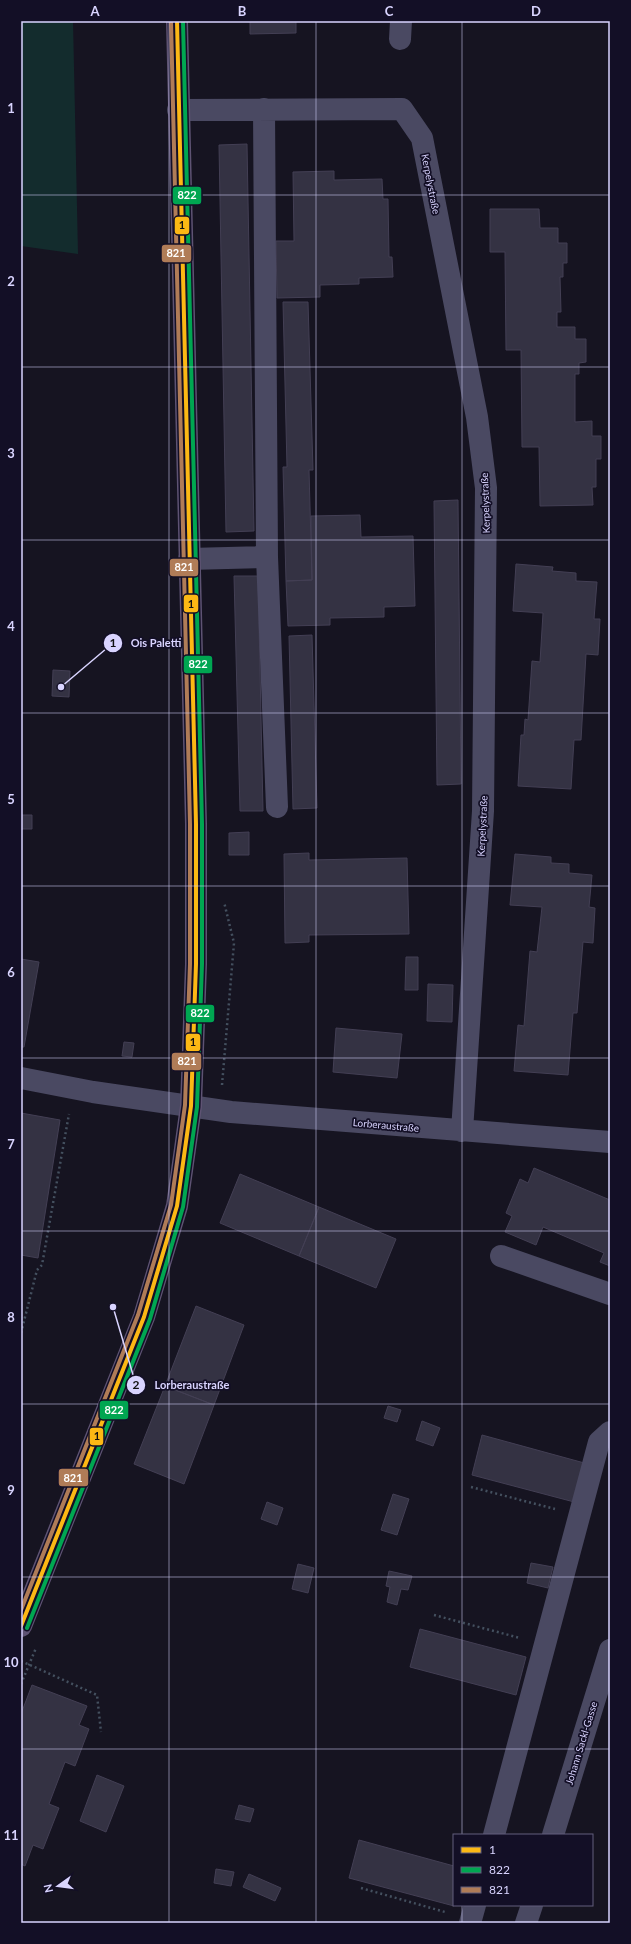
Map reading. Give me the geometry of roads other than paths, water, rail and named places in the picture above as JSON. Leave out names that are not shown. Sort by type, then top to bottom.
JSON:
[{"type":"main road","points":[[21,1626],[144,1317],[177,1206],[191,1106],[196,964],[196,824],[177,21]]},
{"type":"street","points":[[264,109],[267,557],[277,807]]},
{"type":"street","name":"Kerpelystraße","points":[[178,110],[402,109],[422,138],[476,409],[486,488],[483,811],[462,1131]]},
{"type":"street","points":[[189,559],[267,557]]},
{"type":"street","name":"Lorberaustraße","points":[[21,1078],[74,1088],[231,1112],[610,1142]]},
{"type":"street","points":[[501,1256],[610,1294]]},
{"type":"street","points":[[494,1834],[600,1442],[610,1432]]},
{"type":"street","name":"Johann Sackl-Gasse","points":[[553,1834],[610,1650]]},
{"type":"street","points":[[526,1923],[532,1906]]},
{"type":"place","name":"Ois Paletti","points":[[61,687]]},
{"type":"place","name":"Lorberaustraße","points":[[113,1307]]}]
